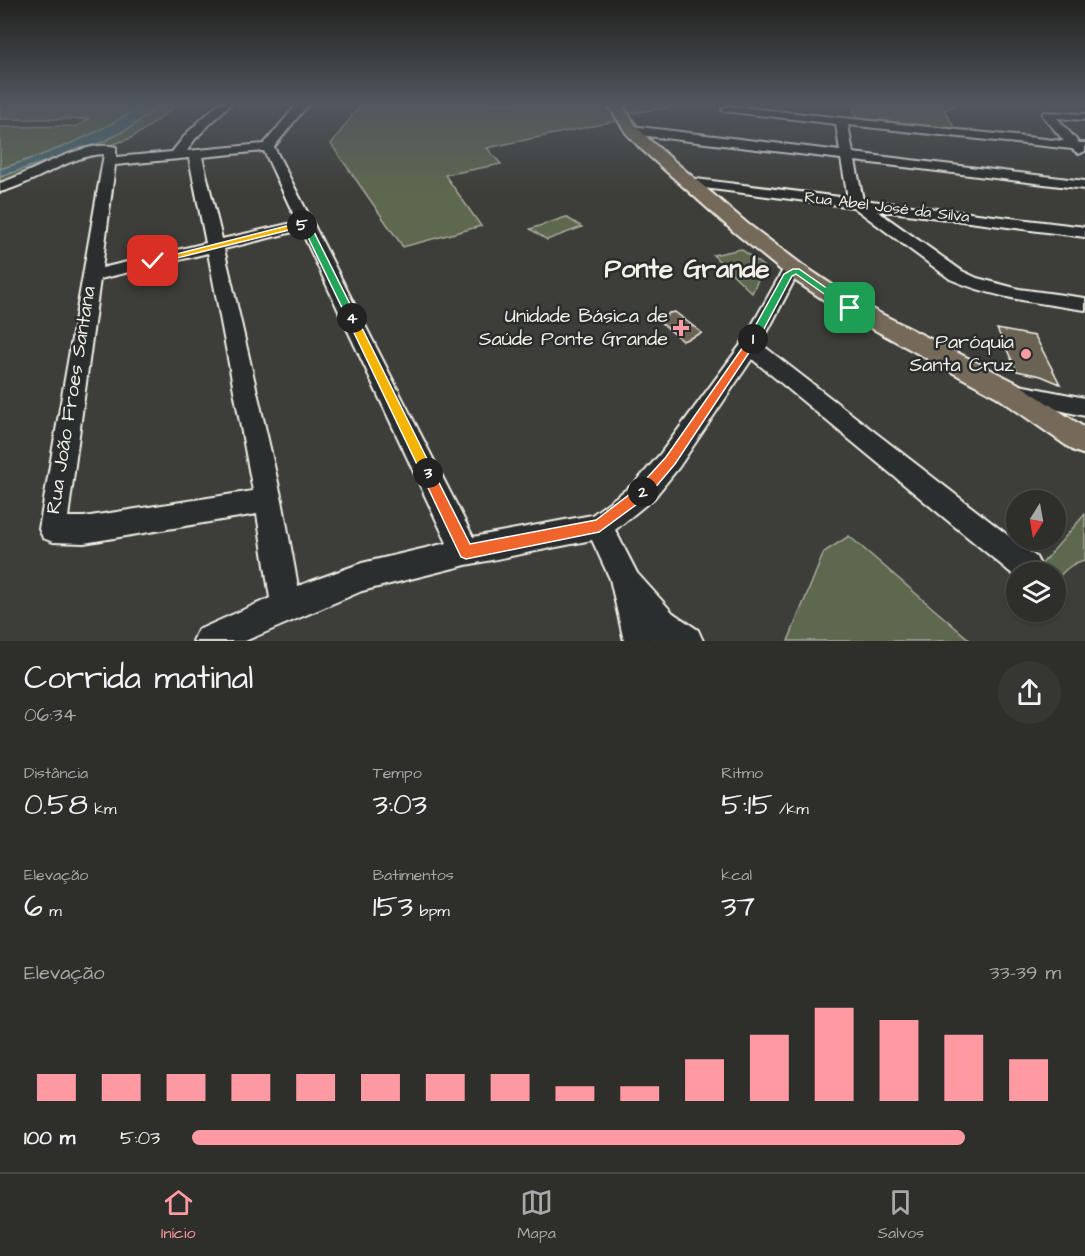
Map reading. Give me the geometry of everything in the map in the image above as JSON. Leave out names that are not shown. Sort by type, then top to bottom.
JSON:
[{"type":"main road","points":[[634,133],[792,273],[850,308],[1007,390],[1083,440]]},
{"type":"street","points":[[194,133],[185,154],[216,246],[269,500],[287,606]]},
{"type":"street","points":[[0,188],[62,163],[109,156],[185,154],[268,147],[279,133]]},
{"type":"street","points":[[655,133],[1085,185]]},
{"type":"street","points":[[843,133],[856,203],[956,275],[988,288],[1085,304]]},
{"type":"street","points":[[940,133],[1082,150]]},
{"type":"street","points":[[1065,133],[1082,150]]},
{"type":"street","points":[[268,147],[466,552]]},
{"type":"street","name":"Rua João Froes Santana","points":[[109,156],[53,529],[84,530],[269,500]]},
{"type":"street","name":"Rua Abel José da Silva","points":[[688,182],[1085,232]]},
{"type":"street","points":[[90,276],[306,224]]},
{"type":"street","points":[[219,638],[287,606],[362,577],[466,552],[599,525],[645,490],[670,460],[750,346],[792,273]]},
{"type":"street","points":[[750,346],[1020,562]]},
{"type":"street","points":[[1007,390],[1085,407]]},
{"type":"street","points":[[599,525],[624,578],[640,641]]},
{"type":"street","points":[[624,578],[650,612],[664,626],[687,641]]},
{"type":"green space","points":[[0,133],[93,133],[75,142],[0,169]]},
{"type":"green space","points":[[120,133],[139,133],[129,139],[49,165],[0,186],[0,177],[105,141]]},
{"type":"green space","points":[[339,133],[560,133],[487,148],[501,164],[445,175],[481,226],[403,247],[331,144]]},
{"type":"green space","points":[[566,217],[582,227],[547,240],[530,229]]},
{"type":"green space","points":[[741,249],[764,267],[752,293],[713,255]]},
{"type":"green space","points":[[1085,514],[1085,560],[1066,571],[1066,562],[1043,562],[1054,550],[1066,550],[1066,536]]},
{"type":"green space","points":[[849,536],[971,641],[788,641],[824,552]]},
{"type":"water","points":[[93,133],[120,133],[105,141],[0,177],[0,169],[75,142]]},
{"type":"building","name":"Unidade Básica de Saúde Ponte Grande","points":[[675,312],[702,333],[683,341],[660,322],[669,313]]},
{"type":"building","name":"Paróquia Santa Cruz","points":[[997,329],[1035,336],[1060,384],[1041,376],[1017,371]]},
{"type":"place","name":"Unidade Básica de Saúde Ponte Grande","points":[[681,328]]},
{"type":"place","name":"Paróquia Santa Cruz","points":[[1026,354]]},
{"type":"district","name":"Ponte Grande","points":[[687,269]]},
{"type":"route","points":[[153,261],[306,224],[466,552],[599,525],[645,490],[670,460],[750,346],[789,274],[796,271],[850,308]]}]
